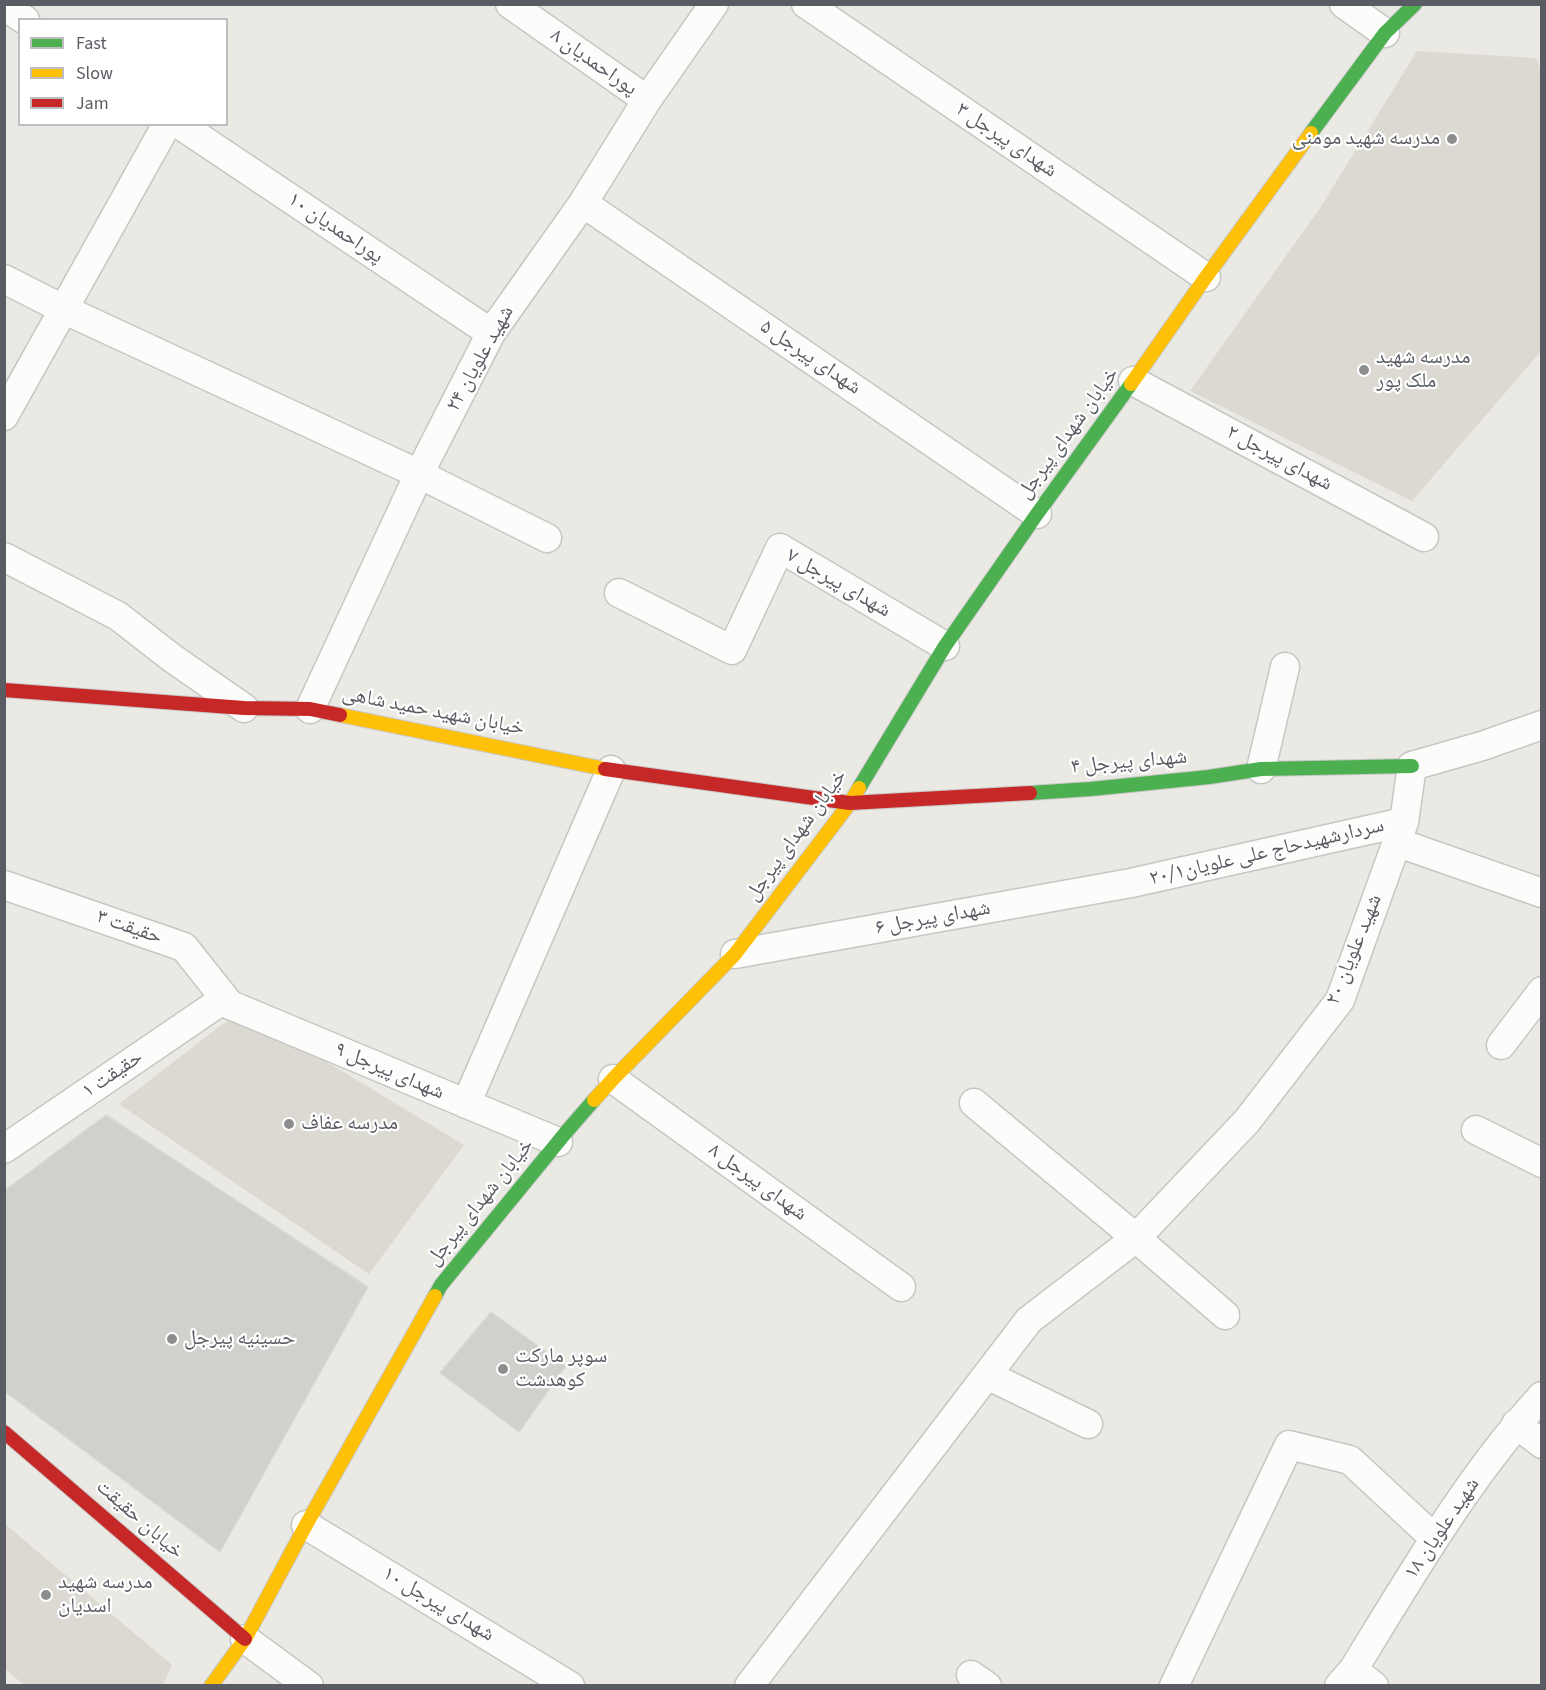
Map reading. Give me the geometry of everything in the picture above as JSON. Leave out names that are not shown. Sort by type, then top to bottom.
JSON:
[{"type":"main road","name":"خیابان شهدای پیرجل","points":[[211,1686],[245,1640],[306,1525],[441,1285],[558,1142],[613,1079],[735,954],[850,803],[945,646],[1037,513],[1385,33],[1415,4]]},
{"type":"main road","name":"خیابان شهید حمید شاهی","points":[[4,690],[244,708],[310,709],[611,770],[850,803]]},
{"type":"main road","name":"شهدای پیرجل ۴","points":[[850,803],[1091,789],[1209,777],[1261,769],[1412,766]]},
{"type":"main road","name":"خیابان حقیقت","points":[[4,1432],[245,1640]]},
{"type":"street","name":"پوراحمدیان ۸","points":[[510,4],[647,100]]},
{"type":"street","name":"شهید علویان ۲۴","points":[[310,709],[419,474],[491,333],[583,203],[647,100],[714,4]]},
{"type":"street","name":"شهدای پیرجل ۳","points":[[806,4],[1206,277]]},
{"type":"street","points":[[1344,4],[1385,33]]},
{"type":"street","points":[[4,6],[22,18]]},
{"type":"street","points":[[4,416],[166,126]]},
{"type":"street","name":"پوراحمدیان ۱۰","points":[[182,126],[491,333]]},
{"type":"street","name":"شهدای پیرجل ۵","points":[[583,203],[1037,513]]},
{"type":"street","points":[[4,279],[63,309],[419,474],[547,538]]},
{"type":"street","name":"شهدای پیرجل ۲","points":[[1133,381],[1424,537]]},
{"type":"street","name":"شهدای پیرجل ۷","points":[[620,593],[732,650],[780,548],[945,646]]},
{"type":"street","points":[[4,557],[118,616],[172,658],[244,708]]},
{"type":"street","points":[[1261,769],[1285,667]]},
{"type":"street","points":[[1412,766],[1482,746],[1542,725]]},
{"type":"street","name":"شهید علویان ۲۰","points":[[749,1686],[1029,1320],[1136,1238],[1247,1121],[1340,1000],[1400,832],[1412,766]]},
{"type":"street","points":[[466,1104],[611,770]]},
{"type":"street","points":[[1400,832],[1542,893]]},
{"type":"street","name":"سردارشهیدحاج علی علویان۲۰/۱","points":[[1131,883],[1400,832]]},
{"type":"street","name":"شهدای پیرجل ۶","points":[[735,954],[1131,883]]},
{"type":"street","name":"حقیقت ۳","points":[[4,885],[184,947],[226,1003]]},
{"type":"street","points":[[1501,1045],[1542,991]]},
{"type":"street","name":"شهدای پیرجل ۹","points":[[226,1003],[558,1142]]},
{"type":"street","name":"حقیقت ۱","points":[[4,1149],[226,1003]]},
{"type":"street","name":"شهدای پیرجل ۸","points":[[613,1079],[901,1287]]},
{"type":"street","points":[[974,1103],[1225,1315]]},
{"type":"street","points":[[1476,1130],[1542,1163]]},
{"type":"street","points":[[987,1375],[1088,1424]]},
{"type":"street","name":"شهید علویان ۱۸","points":[[1355,1680],[1434,1538],[1516,1424],[1542,1396]]},
{"type":"street","points":[[1516,1424],[1542,1444]]},
{"type":"street","points":[[1174,1686],[1289,1445],[1350,1460],[1434,1538]]},
{"type":"street","name":"شهدای پیرجل ۱۰","points":[[306,1525],[570,1686]]},
{"type":"street","points":[[245,1640],[309,1686]]},
{"type":"shaded area","points":[[1417,51],[1536,58],[1541,70],[1542,350],[1412,501],[1190,391],[1320,208]]},
{"type":"shaded area","name":"مدرسه عفاف","points":[[241,1010],[464,1145],[369,1274],[119,1104]]},
{"type":"shaded area","name":"مدرسه شهید اسدیان","points":[[5,1524],[172,1665],[163,1685],[24,1685],[5,1669]]},
{"type":"building","name":"حسینیه پیرجل","points":[[106,1115],[368,1287],[220,1552],[4,1391],[4,1191]]},
{"type":"building","name":"سوپر مارکت کوهدشت","points":[[491,1312],[566,1366],[519,1432],[440,1373]]},
{"type":"traffic: fast","points":[[1311,133],[1385,33],[1415,4]]},
{"type":"traffic: fast","points":[[859,788],[945,646],[1131,384]]},
{"type":"traffic: fast","points":[[1030,793],[1209,777],[1261,769],[1412,766]]},
{"type":"traffic: fast","points":[[435,1296],[441,1285],[594,1100]]},
{"type":"traffic: slow","points":[[1131,384],[1311,133]]},
{"type":"traffic: slow","points":[[340,715],[605,769]]},
{"type":"traffic: slow","points":[[594,1100],[735,954],[859,788]]},
{"type":"traffic: slow","points":[[211,1686],[245,1639],[306,1525],[435,1296]]},
{"type":"traffic: jam","points":[[4,690],[244,708],[310,709],[340,715]]},
{"type":"traffic: jam","points":[[605,769],[850,803],[1030,793]]},
{"type":"traffic: jam","points":[[4,1432],[245,1639]]},
{"type":"place","name":"مدرسه شهید مومنی","points":[[1452,139]]},
{"type":"place","name":"مدرسه شهید ملک پور","points":[[1364,370]]},
{"type":"place","name":"مدرسه عفاف","points":[[289,1124]]},
{"type":"place","name":"حسینیه پیرجل","points":[[172,1339]]},
{"type":"place","name":"سوپر مارکت کوهدشت","points":[[503,1369]]},
{"type":"place","name":"مدرسه شهید اسدیان","points":[[46,1595]]}]
